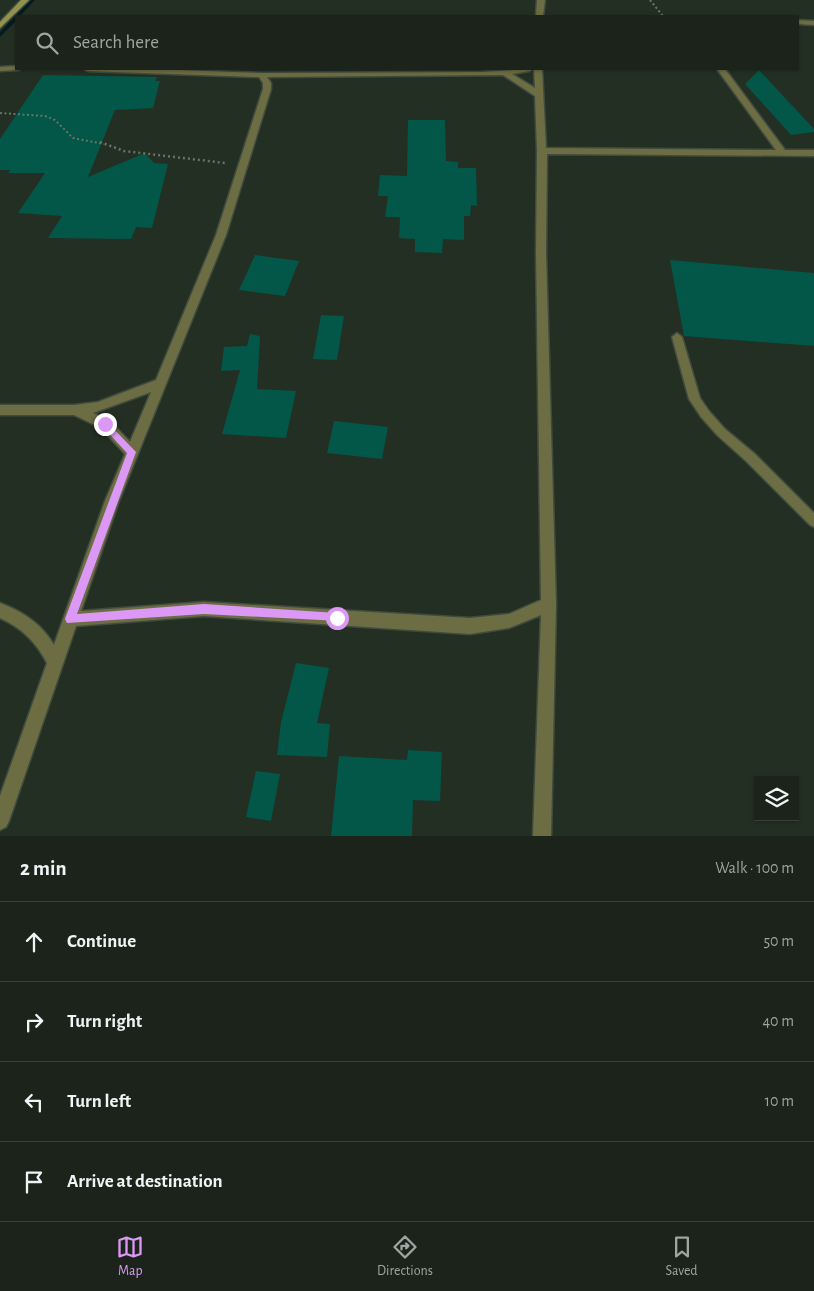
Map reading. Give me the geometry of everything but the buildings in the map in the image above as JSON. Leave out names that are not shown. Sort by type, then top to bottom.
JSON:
[{"type":"main road","points":[[0,26],[26,0]]},
{"type":"street","points":[[540,15],[541,0]]},
{"type":"street","points":[[799,22],[814,23]]},
{"type":"street","points":[[0,69],[15,68]]},
{"type":"street","points":[[117,70],[260,75],[505,73],[521,70]]},
{"type":"street","points":[[538,70],[542,151],[541,262],[549,604],[542,836]]},
{"type":"street","points":[[722,70],[782,152]]},
{"type":"street","points":[[505,73],[538,94]]},
{"type":"street","points":[[0,821],[70,619],[132,452],[221,235],[230,194],[242,166],[246,147],[255,131],[267,89],[267,83],[260,75]]},
{"type":"street","points":[[542,151],[588,153],[814,153]]},
{"type":"street","points":[[0,410],[74,410],[98,407],[160,383]]},
{"type":"street","points":[[74,410],[105,424],[132,452]]},
{"type":"street","points":[[70,619],[204,609],[470,626],[509,620],[549,604]]},
{"type":"street","points":[[0,610],[25,622],[45,642],[55,662]]},
{"type":"lane","points":[[677,337],[695,399],[705,414],[721,432],[751,458],[814,521]]},
{"type":"path","points":[[650,0],[662,15]]},
{"type":"path","points":[[0,112],[50,118],[56,120],[72,138],[99,142],[124,151],[242,166]]},
{"type":"waterway","points":[[18,15],[33,0]]},
{"type":"waterway","points":[[0,35],[15,19]]},
{"type":"route","points":[[105,424],[132,452],[70,619],[204,609],[337,618]]}]
